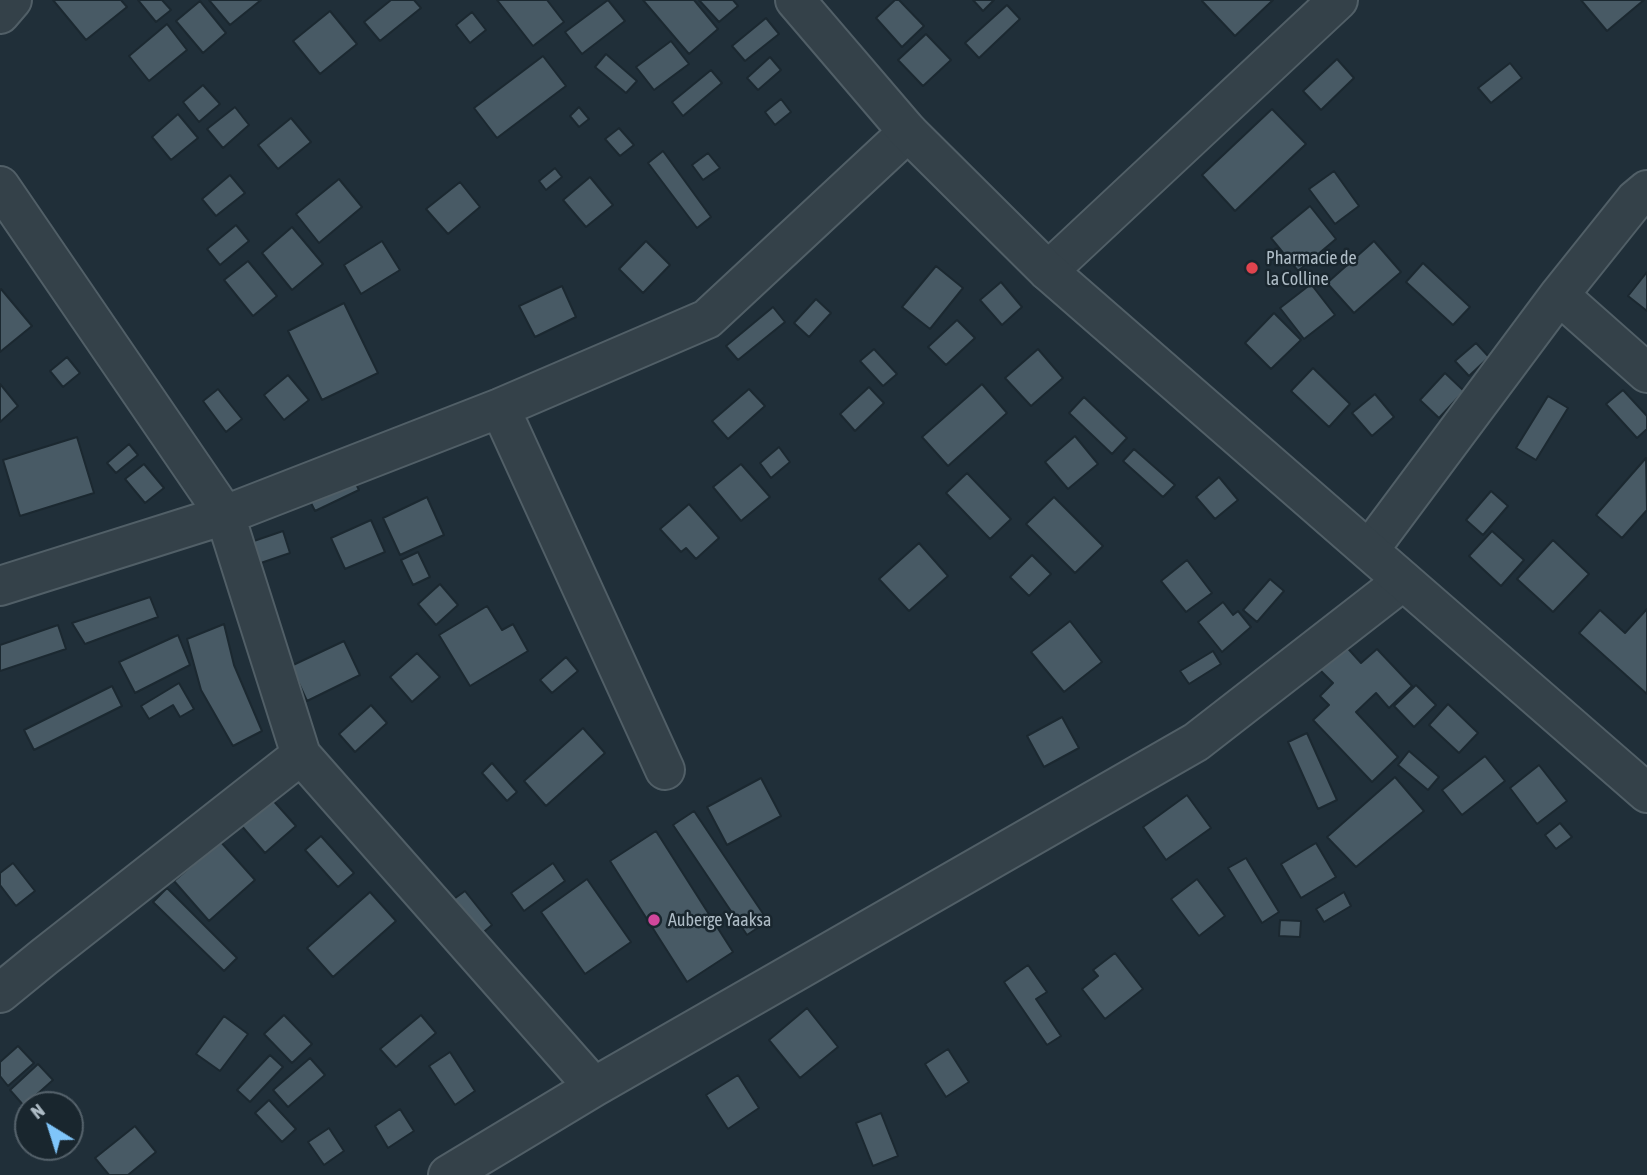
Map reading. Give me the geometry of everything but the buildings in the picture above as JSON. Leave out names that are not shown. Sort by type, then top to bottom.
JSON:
[{"type":"street","points":[[0,14],[12,0]]},
{"type":"street","points":[[1048,271],[1338,0]]},
{"type":"street","points":[[799,2],[908,132],[1048,271],[1647,793]]},
{"type":"street","points":[[0,586],[225,515],[500,408],[707,319],[908,132]]},
{"type":"street","points":[[0,186],[225,515],[301,755],[594,1087]]},
{"type":"street","points":[[1369,550],[1559,295],[1635,200],[1647,190]]},
{"type":"street","points":[[1559,295],[1647,373]]},
{"type":"street","points":[[500,408],[666,770]]},
{"type":"street","points":[[447,1175],[594,1087],[1196,742],[1403,581]]},
{"type":"street","points":[[0,993],[301,755]]},
{"type":"place","name":"Pharmacie de la Colline","points":[[1252,268]]},
{"type":"place","name":"Auberge Yaaksa","points":[[654,920]]}]
